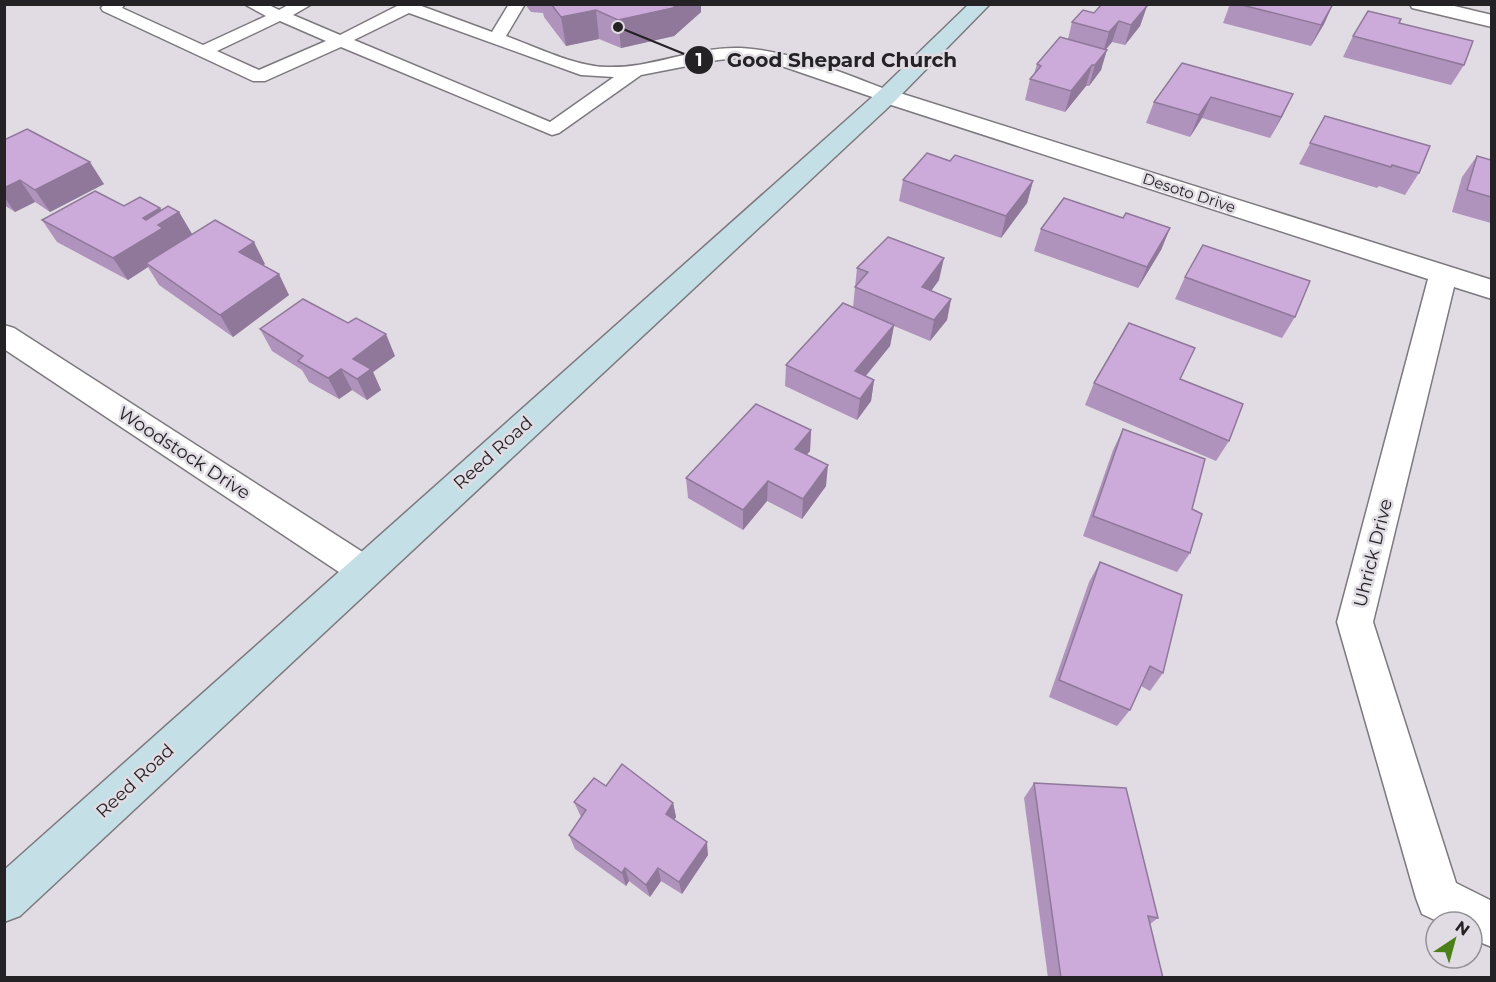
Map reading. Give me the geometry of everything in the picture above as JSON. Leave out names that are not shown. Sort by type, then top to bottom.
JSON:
[{"type":"main road","name":"Reed Road","points":[[4,900],[363,570],[887,96],[981,4]]},
{"type":"street","points":[[1419,4],[1491,21]]},
{"type":"street","name":"Desoto Drive","points":[[887,96],[1491,290]]},
{"type":"street","name":"Uhrick Drive","points":[[1443,275],[1355,622],[1438,898],[1491,925]]},
{"type":"street","name":"Woodstock Drive","points":[[4,335],[363,570]]},
{"type":"lane","points":[[117,4],[109,8],[260,77],[340,41],[405,5],[580,69],[602,73],[635,71],[739,53],[768,57],[887,96]]},
{"type":"lane","points":[[252,4],[552,129],[635,71]]},
{"type":"lane","points":[[203,51],[304,4]]},
{"type":"lane","points":[[496,39],[517,4]]},
{"type":"building","points":[[551,4],[676,4],[673,8],[618,20],[596,10],[561,17]]},
{"type":"building","points":[[1102,4],[1147,6],[1131,25],[1119,21],[1109,32],[1072,22],[1083,10],[1094,13]]},
{"type":"building","points":[[1238,4],[1333,4],[1321,25]]},
{"type":"building","points":[[1368,11],[1401,19],[1399,23],[1473,41],[1464,65],[1353,36]]},
{"type":"building","points":[[1060,37],[1107,50],[1071,91],[1030,79],[1041,66],[1037,64]]},
{"type":"building","points":[[1182,63],[1293,94],[1281,117],[1211,97],[1199,115],[1154,102]]},
{"type":"building","points":[[1325,116],[1430,146],[1419,173],[1310,143]]},
{"type":"building","points":[[27,129],[90,162],[35,190],[20,180],[4,188],[4,140]]},
{"type":"building","points":[[927,153],[950,161],[955,155],[1033,181],[1006,216],[903,180]]},
{"type":"building","points":[[1477,156],[1491,160],[1491,197],[1467,190]]},
{"type":"building","points":[[95,191],[124,206],[140,197],[160,208],[143,218],[146,220],[168,206],[179,212],[158,225],[163,228],[113,258],[42,220]]},
{"type":"building","points":[[1064,198],[1123,218],[1126,213],[1170,228],[1147,267],[1041,229]]},
{"type":"building","points":[[215,220],[254,242],[239,252],[279,274],[220,315],[146,263]]},
{"type":"building","points":[[888,237],[944,258],[922,287],[951,299],[934,320],[855,287],[868,272],[857,268]]},
{"type":"building","points":[[1203,245],[1310,281],[1295,317],[1185,277]]},
{"type":"building","points":[[303,299],[348,323],[356,318],[386,334],[353,359],[371,369],[357,379],[341,369],[328,378],[298,361],[303,356],[260,329]]},
{"type":"building","points":[[843,303],[894,325],[855,371],[874,380],[860,399],[786,365]]},
{"type":"building","points":[[1129,323],[1195,348],[1180,379],[1243,404],[1229,441],[1094,383]]},
{"type":"building","points":[[756,404],[811,430],[795,449],[828,465],[803,499],[768,481],[743,510],[686,478]]},
{"type":"building","points":[[1123,429],[1205,459],[1192,509],[1202,514],[1190,553],[1093,516]]},
{"type":"building","points":[[1100,562],[1182,595],[1163,673],[1150,666],[1130,710],[1059,680]]},
{"type":"building","points":[[622,764],[673,803],[666,814],[707,842],[679,882],[658,868],[646,885],[625,868],[622,873],[569,835],[586,810],[574,802],[594,778],[606,786]]},
{"type":"building","points":[[1034,783],[1126,788],[1158,918],[1148,916],[1163,978],[1061,978]]},
{"type":"place","name":"Good Shepard Church","points":[[618,27]]}]
